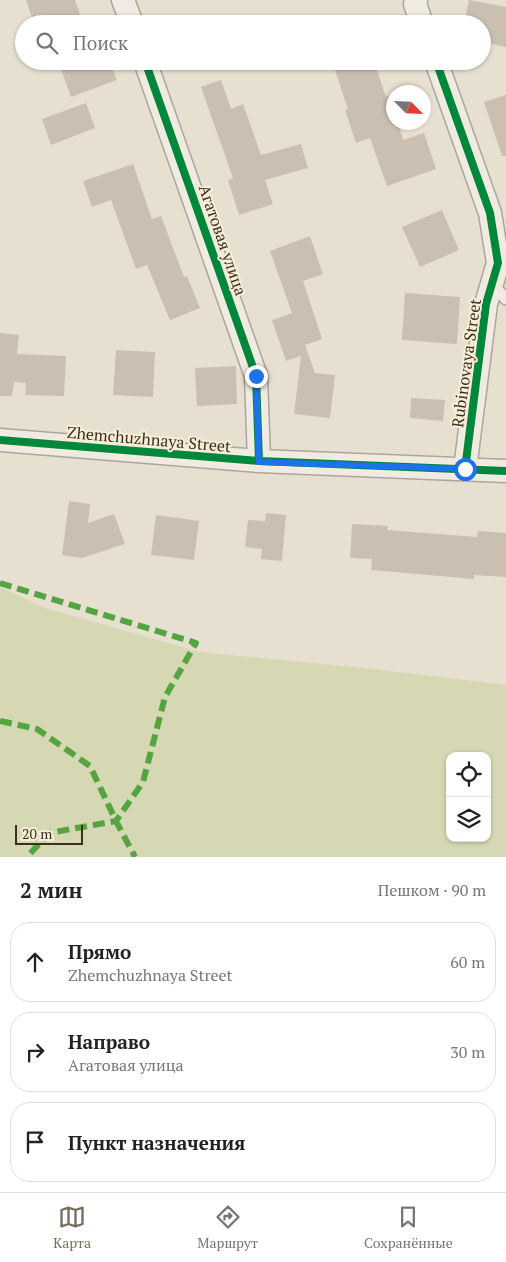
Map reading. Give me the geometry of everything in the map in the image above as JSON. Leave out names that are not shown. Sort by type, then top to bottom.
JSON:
[{"type":"street","points":[[123,0],[129,15]]},
{"type":"street","points":[[416,0],[415,4],[419,15]]},
{"type":"street","name":"Агатовая улица","points":[[148,70],[256,376],[259,462]]},
{"type":"street","name":"Rubinovaya Street","points":[[439,70],[490,212],[498,263],[499,292],[486,304],[465,469]]},
{"type":"street","name":"Zhemchuzhnaya Street","points":[[0,440],[259,462],[506,471]]},
{"type":"green space","points":[[0,587],[45,608],[200,652],[374,669],[506,685],[506,857],[0,857]]},
{"type":"building","points":[[26,0],[75,0],[80,15],[31,15]]},
{"type":"building","points":[[469,0],[506,7],[506,47],[491,44],[491,15],[466,15]]},
{"type":"building","points":[[61,70],[113,70],[117,80],[71,97]]},
{"type":"building","points":[[335,70],[377,70],[386,97],[386,130],[400,130],[403,140],[424,133],[436,169],[387,186],[370,138],[356,143],[345,110],[348,109]]},
{"type":"building","points":[[221,80],[231,109],[243,104],[261,155],[301,144],[308,168],[265,180],[273,204],[239,215],[228,180],[233,178],[201,87]]},
{"type":"building","points":[[506,95],[506,156],[502,156],[484,102]]},
{"type":"building","points":[[86,103],[95,128],[51,145],[42,119]]},
{"type":"building","points":[[133,164],[152,219],[161,216],[184,277],[187,276],[200,308],[170,320],[147,265],[136,269],[111,200],[92,207],[83,181]]},
{"type":"building","points":[[442,210],[459,250],[420,267],[402,227]]},
{"type":"building","points":[[310,236],[323,274],[303,281],[322,339],[305,345],[315,373],[335,375],[330,418],[294,414],[301,356],[286,361],[272,320],[292,313],[270,251]]},
{"type":"building","points":[[405,293],[460,297],[457,344],[402,340]]},
{"type":"building","points":[[0,333],[19,335],[17,354],[66,356],[64,396],[25,395],[26,383],[14,382],[12,396],[0,396]]},
{"type":"building","points":[[116,350],[155,352],[153,397],[113,395]]},
{"type":"building","points":[[236,366],[237,404],[197,406],[195,368]]},
{"type":"building","points":[[411,398],[445,400],[443,421],[410,418]]},
{"type":"building","points":[[69,501],[90,504],[88,523],[114,514],[125,544],[82,558],[62,555]]},
{"type":"building","points":[[266,513],[286,515],[282,561],[261,559],[262,549],[245,547],[248,520],[265,521]]},
{"type":"building","points":[[156,515],[199,521],[194,560],[151,555]]},
{"type":"building","points":[[352,524],[388,526],[387,530],[477,537],[478,531],[506,533],[506,577],[474,575],[474,579],[371,570],[372,559],[350,558]]},
{"type":"marked path","points":[[0,583],[196,643],[165,697],[143,782],[116,821],[49,833],[27,857]]},
{"type":"marked path","points":[[0,721],[37,729],[90,766],[135,857]]},
{"type":"cycle path","points":[[148,70],[256,376],[259,461]]},
{"type":"cycle path","points":[[439,70],[490,213],[498,263],[486,304],[465,469]]},
{"type":"cycle path","points":[[0,440],[259,461],[506,471]]},
{"type":"route","points":[[256,376],[259,462],[465,469]]}]
